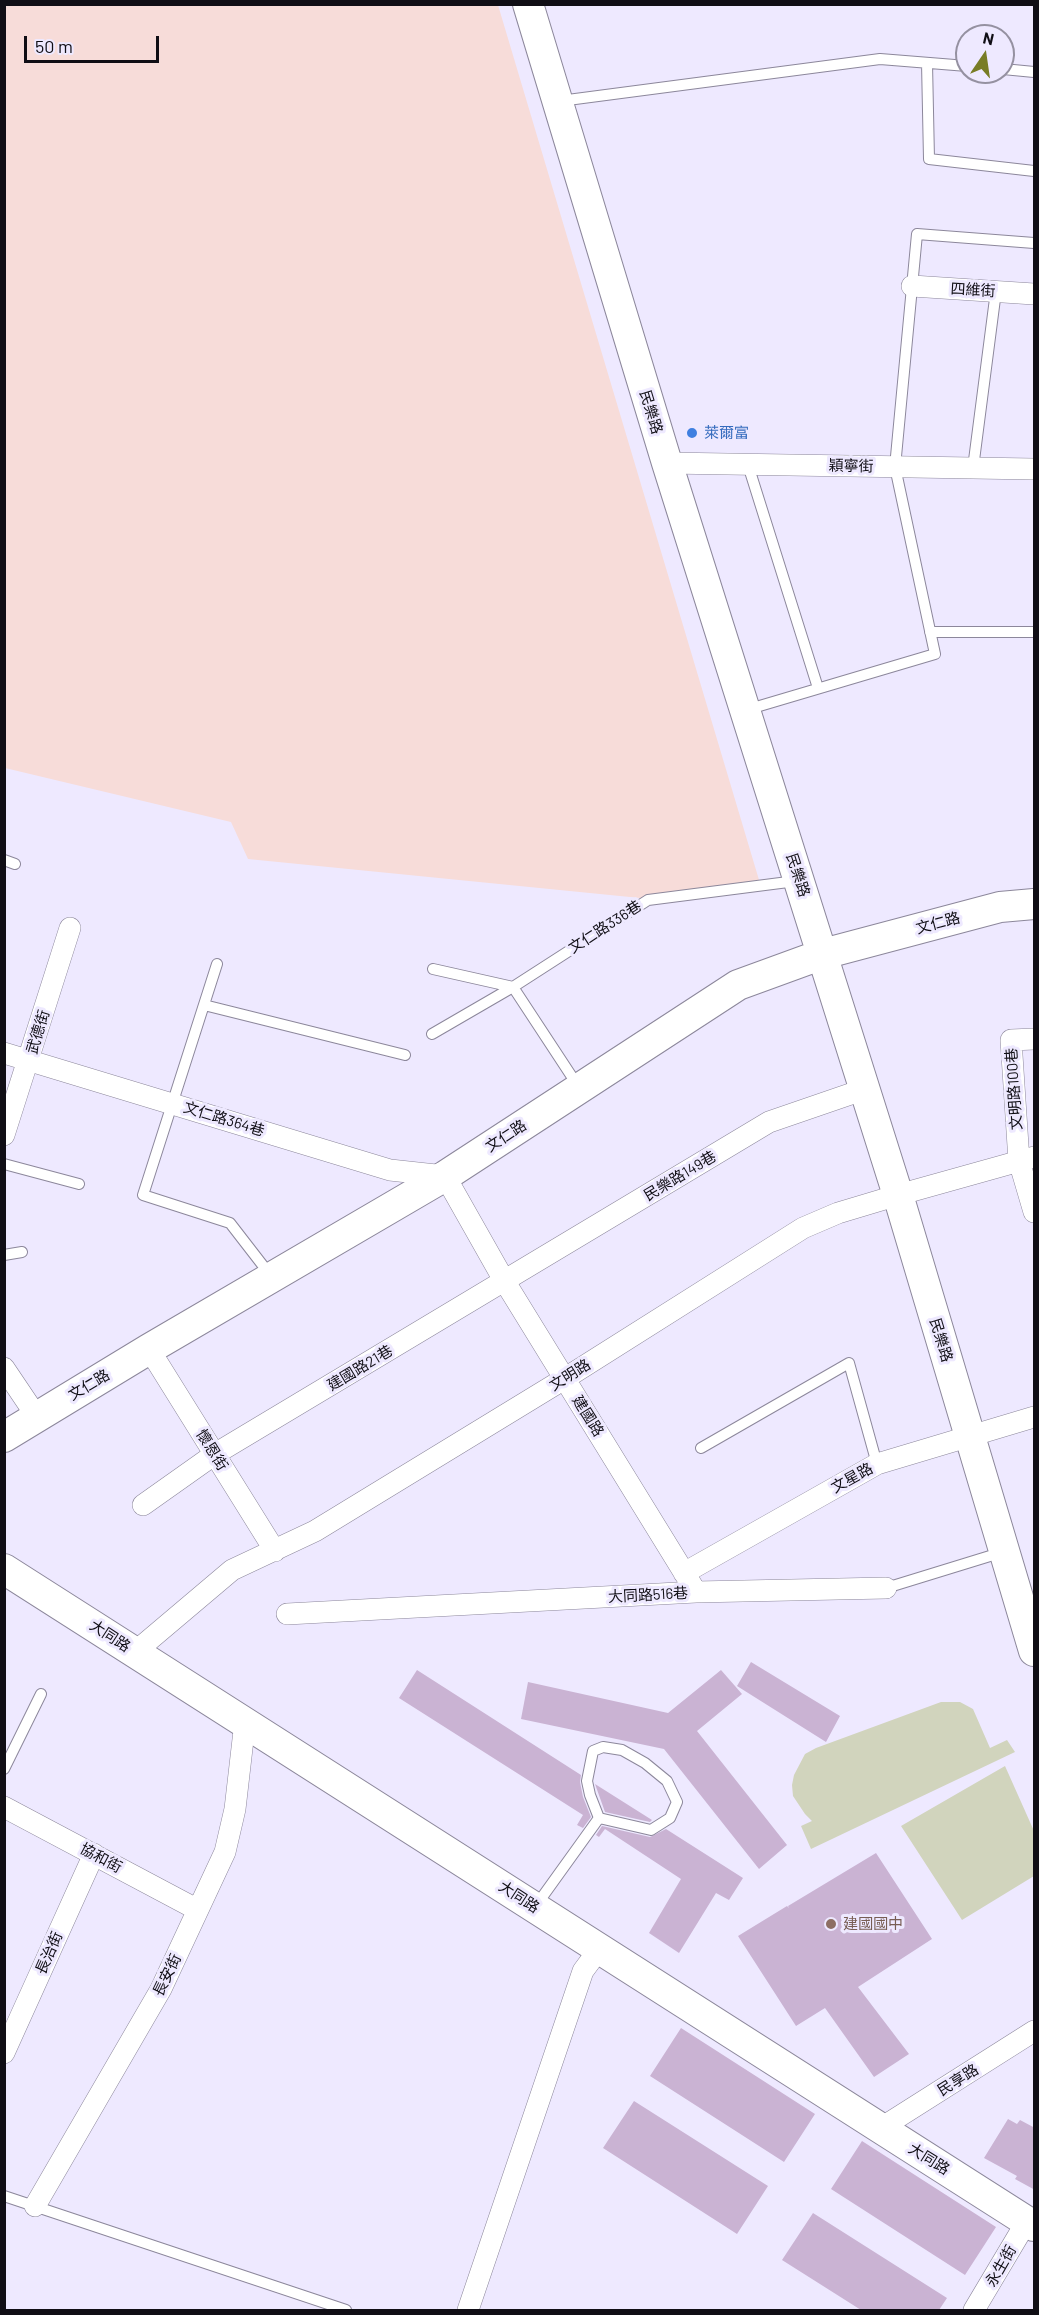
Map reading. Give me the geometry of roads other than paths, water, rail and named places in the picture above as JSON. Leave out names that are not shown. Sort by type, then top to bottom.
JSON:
[{"type":"main road","name":"民樂路","points":[[528,4],[667,464],[898,1195],[1033,1642]]},
{"type":"main road","name":"文仁路","points":[[4,1437],[149,1349],[445,1176],[738,985],[823,954],[1000,907],[1035,904]]},
{"type":"main road","name":"大同路","points":[[4,1569],[1031,2223]]},
{"type":"street","name":"四維街","points":[[912,286],[1035,294]]},
{"type":"street","name":"穎寧街","points":[[667,464],[1035,469]]},
{"type":"street","name":"武德街","points":[[4,1135],[70,928]]},
{"type":"street","name":"文明路100巷","points":[[1027,1159],[1011,1040],[1035,1039]]},
{"type":"street","name":"文仁路364巷","points":[[4,1053],[390,1170],[445,1176]]},
{"type":"street","name":"民樂路149巷","points":[[505,1282],[769,1122],[865,1089]]},
{"type":"street","name":"文明路","points":[[135,1652],[232,1570],[315,1531],[564,1379],[803,1228],[898,1195],[1027,1159]]},
{"type":"street","points":[[1027,1159],[1035,1212]]},
{"type":"street","name":"建國路","points":[[445,1176],[505,1282],[696,1592]]},
{"type":"street","name":"建國路21巷","points":[[143,1505],[215,1454],[505,1282]]},
{"type":"street","name":"懷恩街","points":[[149,1349],[275,1551]]},
{"type":"street","points":[[4,1368],[37,1417]]},
{"type":"street","name":"文星路","points":[[684,1573],[877,1464],[1035,1417]]},
{"type":"street","name":"大同路516巷","points":[[286,1614],[696,1592],[886,1587]]},
{"type":"street","name":"長安街","points":[[35,2206],[161,1989],[225,1852],[235,1809],[245,1722]]},
{"type":"street","name":"協和街","points":[[4,1807],[198,1910]]},
{"type":"street","name":"長治街","points":[[4,2053],[10,2026],[94,1854]]},
{"type":"street","points":[[468,2310],[583,1971],[600,1948]]},
{"type":"street","name":"民享路","points":[[881,2128],[1035,2031]]},
{"type":"street","name":"永生街","points":[[974,2310],[1031,2223]]},
{"type":"lane","points":[[557,101],[880,59],[955,65]]},
{"type":"lane","points":[[927,63],[929,159],[1035,171]]},
{"type":"lane","points":[[1015,70],[1035,72]]},
{"type":"lane","points":[[745,710],[934,654],[895,467],[917,234],[1035,243]]},
{"type":"lane","points":[[973,468],[996,291]]},
{"type":"lane","points":[[748,465],[818,688]]},
{"type":"lane","points":[[930,632],[1035,632]]},
{"type":"lane","name":"文仁路336巷","points":[[432,1034],[513,987],[648,900],[800,880]]},
{"type":"lane","points":[[218,964],[143,1195],[230,1223],[272,1277]]},
{"type":"lane","points":[[433,969],[513,987],[579,1089]]},
{"type":"lane","points":[[204,1005],[405,1055]]},
{"type":"lane","points":[[4,1164],[79,1184]]},
{"type":"lane","points":[[4,1255],[22,1252]]},
{"type":"lane","points":[[701,1448],[849,1363],[877,1464]]},
{"type":"lane","name":"大同路516巷","points":[[886,1587],[1005,1551]]},
{"type":"lane","points":[[4,1769],[41,1694]]},
{"type":"lane","points":[[603,1747],[622,1750],[645,1762],[667,1781],[677,1802],[670,1818],[651,1830],[599,1818],[590,1795],[588,1781],[593,1751],[603,1747]]},
{"type":"lane","points":[[535,1907],[599,1818]]},
{"type":"lane","points":[[4,2196],[346,2310]]},
{"type":"place","name":"萊爾富","points":[[692,433]]},
{"type":"place","name":"建國國中","points":[[831,1924]]}]
